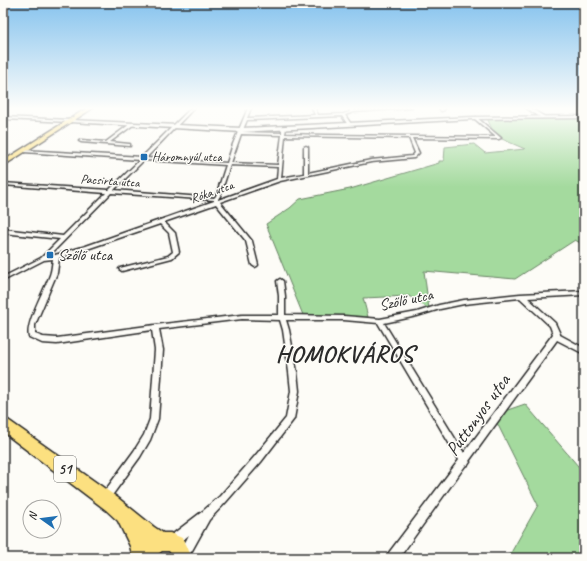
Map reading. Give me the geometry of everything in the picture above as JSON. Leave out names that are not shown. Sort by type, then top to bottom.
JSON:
[{"type":"main road","points":[[3,164],[50,134]]},
{"type":"main road","name":"51","points":[[3,424],[105,499],[146,533],[177,545],[183,558]]},
{"type":"main road","name":"51","points":[[124,516],[138,542],[143,557]]},
{"type":"main road","name":"51","points":[[143,557],[151,547],[166,542]]},
{"type":"street","points":[[108,143],[119,134]]},
{"type":"street","points":[[43,259],[168,134]]},
{"type":"street","points":[[240,134],[216,200],[249,241],[255,265]]},
{"type":"street","points":[[274,134],[498,138],[494,134]]},
{"type":"street","points":[[279,180],[283,135]]},
{"type":"street","name":"Róka utca","points":[[3,279],[43,259],[56,257],[160,222],[216,200],[279,180],[371,161],[413,157],[417,153],[410,137]]},
{"type":"street","points":[[81,141],[129,144]]},
{"type":"street","points":[[306,147],[306,175]]},
{"type":"street","points":[[24,151],[280,166]]},
{"type":"street","name":"Pacsirta utca","points":[[3,184],[216,200]]},
{"type":"street","points":[[122,269],[170,257],[176,252],[172,233],[160,222]]},
{"type":"street","points":[[3,231],[64,238]]},
{"type":"street","name":"Szőlő utca","points":[[56,257],[54,272],[32,325],[30,335],[35,338],[57,341],[242,316],[344,318],[380,321],[417,314],[439,307],[464,302],[522,296],[584,293]]},
{"type":"street","points":[[166,542],[207,515],[258,459],[290,419],[295,391],[291,358],[282,317],[280,281]]},
{"type":"street","points":[[522,296],[553,325],[556,330],[556,336],[584,351]]},
{"type":"street","points":[[380,321],[465,462]]},
{"type":"street","points":[[105,499],[137,454],[147,437],[154,419],[159,350],[155,327]]},
{"type":"street","name":"Puttonyos utca","points":[[392,558],[465,462],[556,336]]},
{"type":"street","points":[[183,558],[187,546],[207,515]]},
{"type":"green space","points":[[494,134],[584,134],[584,245],[575,240],[515,279],[424,271],[429,309],[409,296],[363,298],[368,317],[305,320],[266,224],[290,208],[300,199],[350,189],[439,163],[439,161],[444,161],[445,147],[474,144],[485,153],[525,149],[495,136]]},
{"type":"green space","points":[[525,404],[584,473],[584,558],[508,558],[538,505],[493,415]]},
{"type":"place","name":"Háromnyúl utca","points":[[144,157]]},
{"type":"place","name":"Szőlő utca","points":[[50,255]]},
{"type":"district","name":"HOMOKVÁROS","points":[[345,354]]}]
